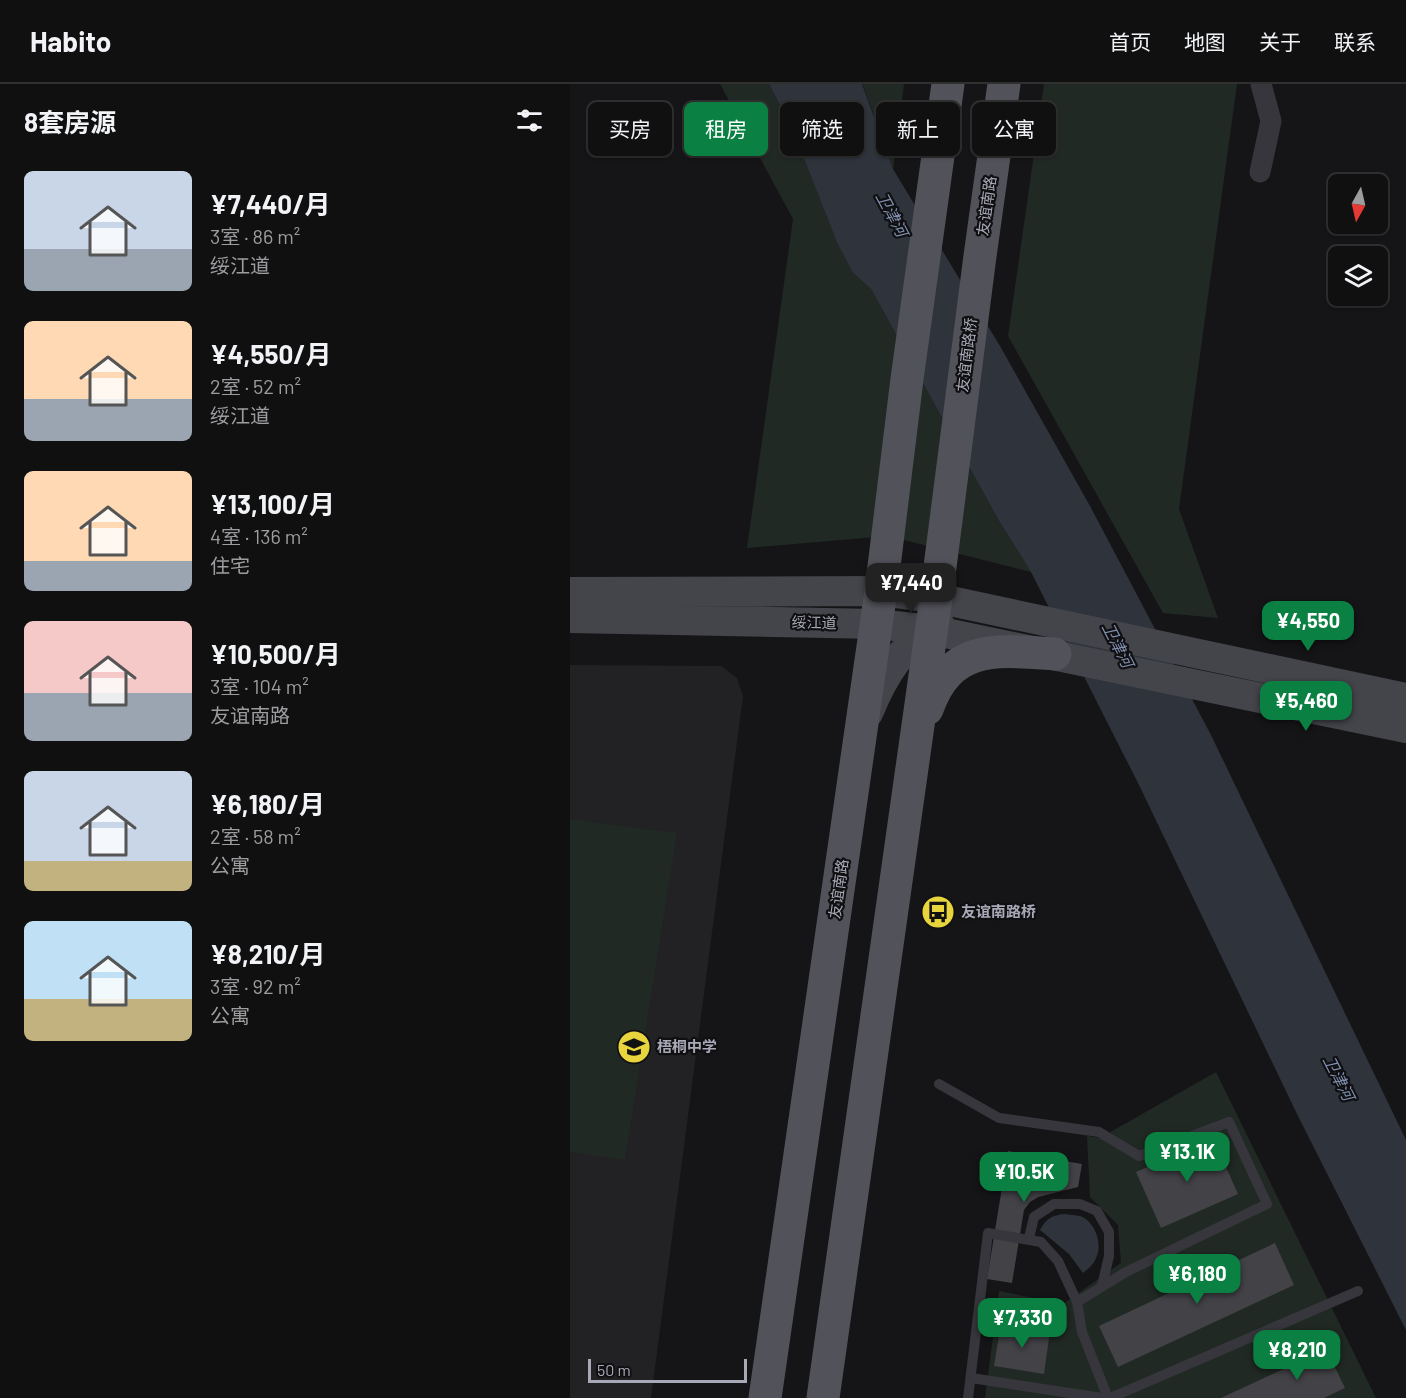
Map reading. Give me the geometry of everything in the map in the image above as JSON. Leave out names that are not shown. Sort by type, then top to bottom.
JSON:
[{"type":"main road","name":"友谊南路","points":[[765,1398],[877,624],[907,379],[948,84]]},
{"type":"main road","name":"友谊南路","points":[[980,256],[1004,84]]},
{"type":"main road","name":"友谊南路桥","points":[[936,597],[980,256]]},
{"type":"main road","name":"绥江道","points":[[570,592],[881,591],[936,597],[1035,620]]},
{"type":"main road","points":[[823,1398],[936,597]]},
{"type":"main road","points":[[862,729],[887,673],[902,653],[931,630],[970,618],[1002,617],[1035,620],[1406,698]]},
{"type":"main road","name":"绥江道","points":[[570,618],[877,624],[931,630],[1406,728]]},
{"type":"main road","points":[[916,739],[938,685],[949,670],[960,661],[973,655],[989,652],[1055,654]]},
{"type":"street","points":[[1260,172],[1271,121],[1262,84]]},
{"type":"lane","points":[[939,1084],[999,1118],[1099,1132],[1139,1156],[1229,1122],[1267,1204],[1126,1272],[1077,1302]]},
{"type":"lane","points":[[1029,1238],[1034,1217],[1054,1204],[1080,1204],[1097,1211],[1109,1232],[1109,1256],[1102,1287]]},
{"type":"lane","points":[[968,1398],[988,1233],[1029,1238],[1041,1242],[1058,1261],[1077,1302],[1082,1332],[1109,1398],[1358,1292]]},
{"type":"lane","points":[[971,1378],[1102,1398]]},
{"type":"shaded area","points":[[720,84],[769,84],[780,105],[780,156],[804,156],[853,273],[871,289],[999,521],[1031,572],[888,536],[747,548],[793,219],[759,156],[768,156],[768,102],[730,102]]},
{"type":"shaded area","points":[[904,84],[902,102],[876,102],[876,121],[863,85]]},
{"type":"shaded area","points":[[1044,84],[1237,84],[1179,509],[1218,618],[1163,613],[1008,336],[1034,156],[1056,156],[1056,102],[1041,102]]},
{"type":"shaded area","points":[[888,156],[895,156],[893,169]]},
{"type":"shaded area","name":"梧桐中学","points":[[570,665],[721,666],[737,678],[743,696],[651,1398],[570,1398]]},
{"type":"shaded area","points":[[570,819],[677,833],[625,1160],[570,1152]]},
{"type":"shaded area","points":[[1216,1072],[1376,1398],[985,1398],[999,1291],[1063,1304],[1121,1263],[1118,1225],[1090,1197],[1087,1136],[1100,1138]]},
{"type":"water","name":"卫津河","points":[[769,84],[862,84],[876,122],[876,156],[888,156],[893,169],[1000,346],[1090,506],[1211,735],[1406,1140],[1406,1330],[1297,1114],[1139,785],[1031,572],[999,521],[871,289],[853,273],[837,242],[803,156],[864,156],[864,102],[780,102],[780,105]]},
{"type":"water","points":[[1065,1214],[1085,1219],[1094,1228],[1098,1240],[1098,1252],[1094,1262],[1083,1273],[1069,1254],[1040,1230],[1050,1218]]},
{"type":"building","points":[[1213,1138],[1238,1194],[1161,1228],[1136,1172]]},
{"type":"building","points":[[1008,1151],[1082,1164],[1078,1187],[1038,1197],[1024,1210],[1012,1283],[987,1279]]},
{"type":"building","points":[[1275,1243],[1294,1285],[1118,1367],[1099,1326]]},
{"type":"building","points":[[1001,1323],[1050,1331],[1044,1374],[994,1366]]},
{"type":"building","points":[[1326,1349],[1345,1388],[1324,1398],[1221,1398]]},
{"type":"place","name":"友谊南路桥","points":[[938,912]]},
{"type":"place","name":"梧桐中学","points":[[634,1047]]}]
